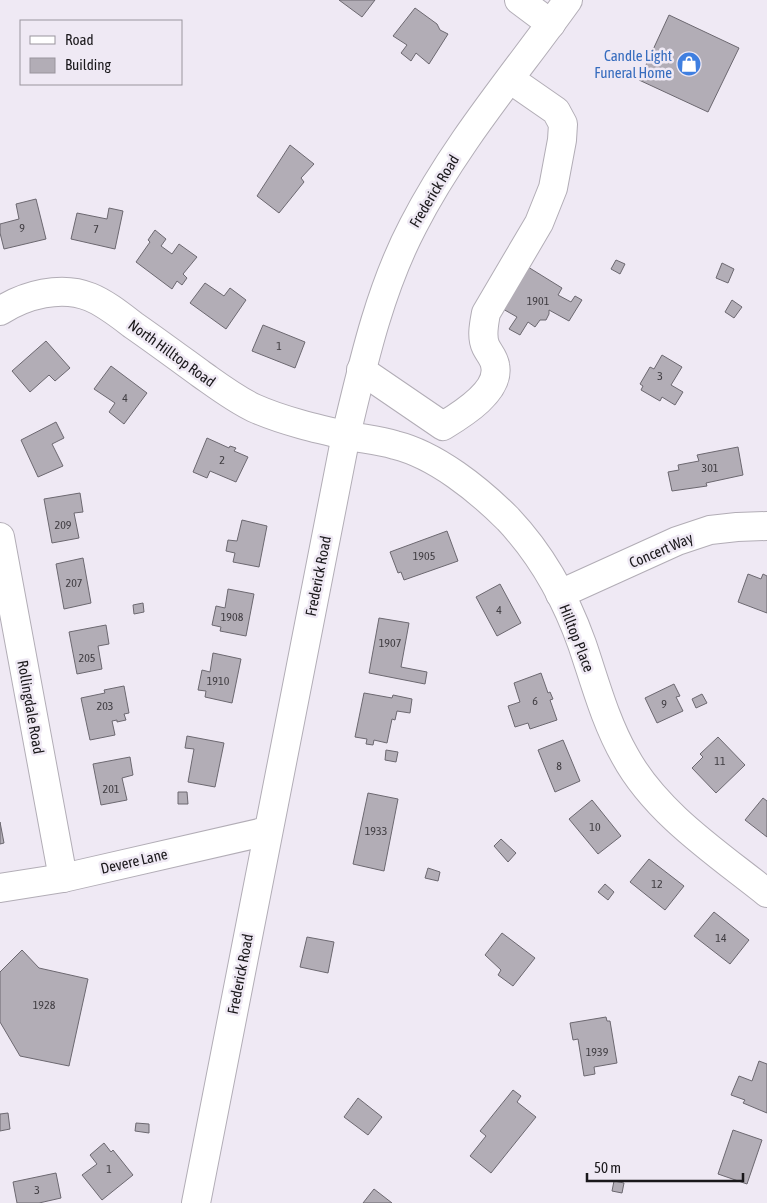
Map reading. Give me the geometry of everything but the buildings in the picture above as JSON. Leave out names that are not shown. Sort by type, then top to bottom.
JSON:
[{"type":"street","points":[[519,0],[551,24]]},
{"type":"street","name":"Frederick Road","points":[[196,1203],[346,435],[376,316],[412,227],[437,182],[468,135],[568,0]]},
{"type":"street","points":[[361,370],[443,426],[470,409],[494,380],[496,375],[495,363],[486,346],[483,330],[486,313],[539,223],[553,188],[563,124],[556,112],[510,79]]},
{"type":"street","name":"North Hilltop Road","points":[[0,311],[15,302],[36,295],[64,291],[89,296],[114,311],[225,391],[254,408],[286,420],[346,435]]},
{"type":"street","name":"Hilltop Place","points":[[346,435],[396,445],[420,454],[453,474],[482,495],[509,520],[539,557],[560,594],[581,641],[605,713],[624,755],[642,784],[669,813],[767,893]]},
{"type":"street","name":"Concert Way","points":[[560,594],[677,541],[710,530],[737,526],[767,526]]},
{"type":"street","name":"Rollingdale Road","points":[[0,537],[63,878]]},
{"type":"street","name":"Devere Lane","points":[[0,888],[63,878],[268,831]]},
{"type":"place","name":"Candle Light Funeral Home","points":[[689,64]]}]
